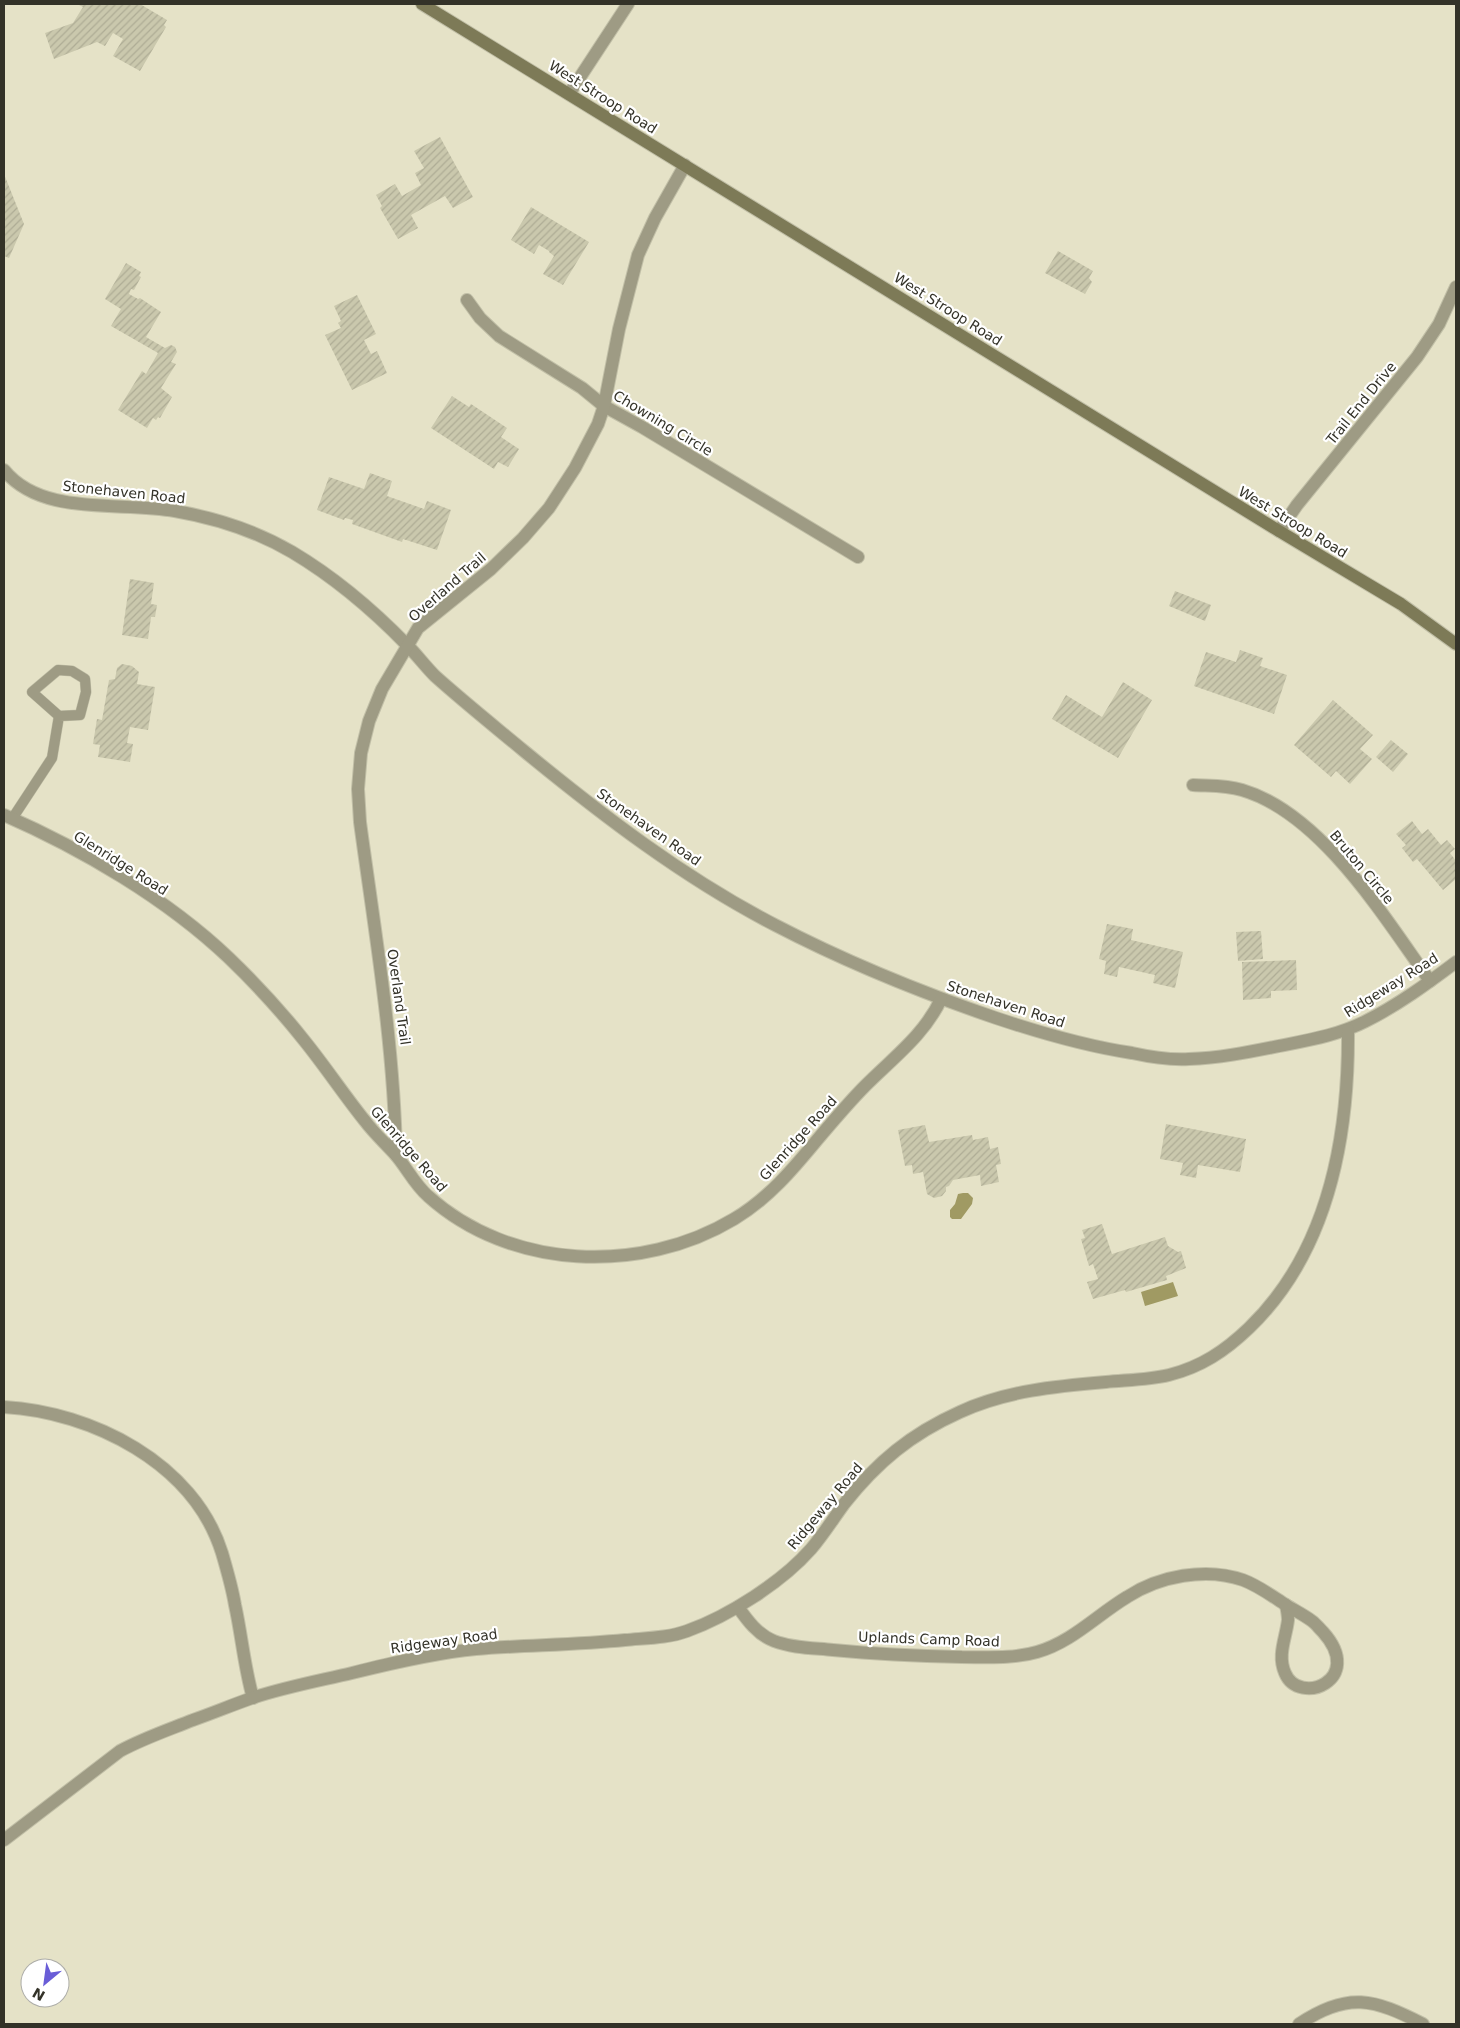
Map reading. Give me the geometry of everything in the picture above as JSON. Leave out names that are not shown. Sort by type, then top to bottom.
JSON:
[{"type":"main road","name":"West Stroop Road","points":[[422,4],[1279,531],[1401,604],[1456,644]]},
{"type":"street","points":[[569,94],[628,4]]},
{"type":"street","name":"Overland Trail","points":[[396,1155],[395,1106],[390,1046],[360,822],[358,789],[361,753],[369,721],[382,689],[418,628],[491,569],[523,538],[549,508],[579,459],[598,424],[604,406],[619,329],[638,254],[655,218],[685,165]]},
{"type":"street","name":"Trail End Drive","points":[[1279,531],[1297,505],[1417,357],[1440,324],[1456,287]]},
{"type":"street","name":"Chowning Circle","points":[[466,300],[480,318],[499,336],[582,388],[604,406],[858,557]]},
{"type":"street","name":"Stonehaven Road","points":[[4,470],[26,489],[48,499],[72,503],[129,505],[208,517],[248,530],[288,550],[315,566],[359,600],[408,646],[432,673],[593,807],[644,844],[714,890],[772,924],[839,957],[941,999],[1052,1036],[1093,1047],[1152,1057],[1189,1059],[1230,1056],[1348,1030]]},
{"type":"street","name":"Bruton Circle","points":[[1193,785],[1240,789],[1265,798],[1288,812],[1319,839],[1343,864],[1430,981]]},
{"type":"street","name":"Glenridge Road","points":[[8,817],[77,851],[130,882],[184,921],[226,956],[262,991],[302,1037],[366,1124],[396,1155],[424,1192],[468,1225],[524,1249],[559,1255],[595,1257],[634,1254],[668,1247],[702,1236],[735,1219],[762,1200],[786,1178],[864,1087],[923,1030],[934,1016],[941,999]]},
{"type":"street","name":"Ridgeway Road","points":[[4,1840],[120,1750],[253,1698],[400,1661],[458,1651],[604,1642],[662,1637],[686,1632],[738,1608],[793,1567],[812,1548],[865,1479],[894,1450],[920,1431],[962,1411],[996,1398],[1066,1386],[1162,1376],[1186,1371],[1206,1362],[1230,1346],[1259,1319],[1300,1264],[1333,1177],[1344,1117],[1348,1077],[1348,1030],[1369,1020],[1456,962]]},
{"type":"street","points":[[4,1408],[55,1415],[88,1425],[122,1441],[154,1461],[177,1481],[198,1505],[213,1531],[222,1552],[235,1604],[245,1670],[253,1698]]},
{"type":"street","name":"Uplands Camp Road","points":[[738,1608],[748,1622],[765,1636],[774,1641],[799,1647],[856,1652],[1001,1658],[1034,1653],[1053,1647],[1073,1636],[1128,1596],[1153,1584],[1176,1577],[1201,1574],[1227,1576],[1243,1580],[1264,1590],[1313,1621],[1328,1638],[1337,1654],[1338,1666],[1333,1676],[1325,1684],[1314,1688],[1302,1688],[1291,1683],[1286,1675],[1282,1662],[1282,1649],[1288,1618],[1286,1605]]},
{"type":"street","points":[[1299,2024],[1311,2016],[1336,2005],[1354,2002],[1374,2002],[1423,2024]]},
{"type":"lane","points":[[58,670],[72,671],[85,679],[86,692],[80,715],[59,716],[32,692],[58,670]]},
{"type":"lane","points":[[8,817],[52,758],[59,716]]},
{"type":"shaded area","points":[[968,1193],[973,1198],[972,1204],[961,1219],[952,1219],[950,1217],[950,1210],[955,1204],[958,1194]]},
{"type":"shaded area","points":[[1173,1282],[1178,1296],[1145,1306],[1141,1292]]},
{"type":"building","points":[[77,4],[140,4],[167,20],[164,25],[166,27],[140,71],[113,56],[123,39],[113,33],[105,46],[97,42],[54,59],[45,33],[73,23],[83,7]]},
{"type":"building","points":[[440,137],[473,197],[453,208],[445,196],[411,215],[418,228],[398,239],[380,208],[382,206],[376,195],[395,184],[402,196],[421,185],[415,173],[424,168],[414,151]]},
{"type":"building","points":[[4,174],[24,224],[9,258],[4,256]]},
{"type":"building","points":[[531,207],[589,242],[563,285],[543,274],[554,256],[549,251],[539,245],[534,254],[511,240]]},
{"type":"building","points":[[1058,251],[1093,271],[1089,278],[1092,282],[1085,294],[1045,273]]},
{"type":"building","points":[[126,263],[141,272],[139,276],[141,277],[134,290],[131,289],[129,294],[138,299],[140,298],[161,312],[146,337],[165,348],[171,345],[175,347],[177,352],[171,362],[176,364],[161,388],[172,397],[160,418],[158,417],[156,420],[153,418],[147,428],[118,410],[142,371],[146,374],[158,353],[111,326],[121,309],[105,299]]},
{"type":"building","points":[[357,295],[376,334],[364,340],[371,354],[377,351],[387,373],[352,390],[325,335],[341,328],[338,323],[341,321],[334,306]]},
{"type":"building","points":[[452,396],[469,407],[471,404],[507,428],[501,437],[519,449],[508,467],[498,462],[494,469],[431,428]]},
{"type":"building","points":[[370,473],[392,481],[387,496],[424,509],[427,501],[451,510],[437,550],[403,539],[402,542],[352,524],[353,520],[345,518],[344,520],[317,510],[329,477],[364,489]]},
{"type":"building","points":[[130,579],[154,583],[151,604],[157,605],[155,617],[151,617],[148,639],[122,635]]},
{"type":"building","points":[[1175,591],[1211,605],[1205,621],[1169,606]]},
{"type":"building","points":[[1240,650],[1263,658],[1260,666],[1287,675],[1274,714],[1194,686],[1206,652],[1236,662]]},
{"type":"building","points":[[122,664],[132,666],[139,672],[137,684],[155,687],[148,730],[130,727],[127,743],[133,744],[130,762],[98,757],[100,745],[93,744],[97,719],[102,720],[109,680],[115,679],[117,668]]},
{"type":"building","points":[[1123,682],[1152,700],[1118,758],[1052,719],[1066,695],[1102,717]]},
{"type":"building","points":[[1333,700],[1373,735],[1360,749],[1372,759],[1350,784],[1336,771],[1331,777],[1294,745]]},
{"type":"building","points":[[1391,740],[1408,754],[1393,772],[1376,757]]},
{"type":"building","points":[[1412,821],[1422,834],[1428,829],[1441,845],[1447,840],[1455,849],[1450,853],[1456,861],[1456,879],[1443,890],[1417,859],[1413,862],[1402,848],[1406,845],[1396,834]]},
{"type":"building","points":[[1107,924],[1133,929],[1131,940],[1183,952],[1175,988],[1153,983],[1155,975],[1119,967],[1117,977],[1104,974],[1106,961],[1099,959]]},
{"type":"building","points":[[1261,931],[1263,959],[1238,961],[1236,932]]},
{"type":"building","points":[[1296,960],[1297,990],[1271,991],[1271,998],[1243,1000],[1242,962]]},
{"type":"building","points":[[1166,1124],[1246,1139],[1240,1172],[1198,1165],[1196,1178],[1180,1175],[1183,1163],[1160,1159]]},
{"type":"building","points":[[925,1125],[929,1142],[972,1135],[973,1140],[988,1137],[990,1149],[998,1147],[1001,1164],[996,1165],[999,1182],[981,1186],[980,1175],[953,1180],[946,1187],[946,1191],[942,1196],[934,1198],[927,1194],[923,1172],[913,1174],[912,1165],[905,1166],[898,1130]]},
{"type":"building","points":[[1102,1224],[1112,1254],[1165,1237],[1168,1246],[1178,1252],[1181,1251],[1186,1268],[1166,1276],[1167,1280],[1093,1299],[1087,1282],[1098,1279],[1093,1264],[1089,1266],[1081,1239],[1085,1238],[1082,1230]]}]
